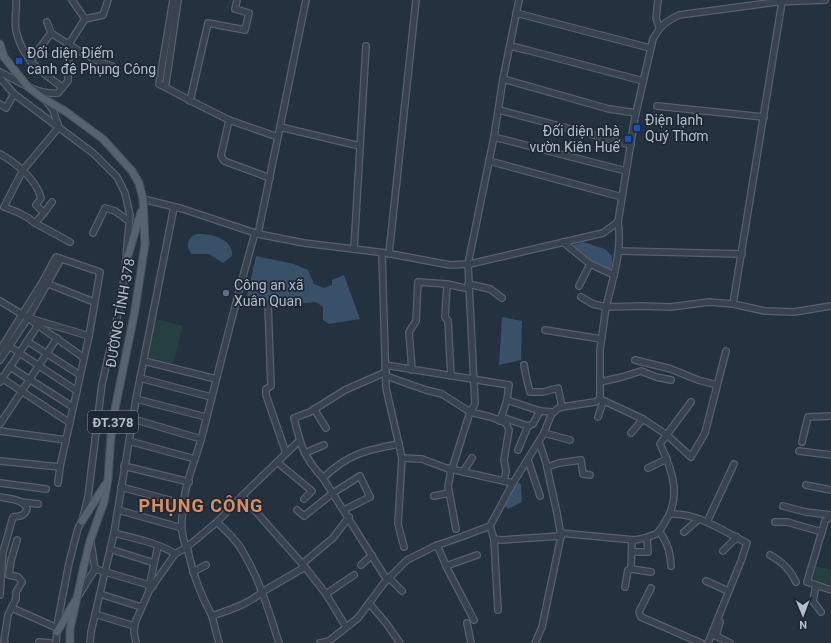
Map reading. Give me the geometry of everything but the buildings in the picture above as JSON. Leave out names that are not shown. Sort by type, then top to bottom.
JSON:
[{"type":"main road","name":"ĐƯỜNG TỈNH 378","points":[[0,44],[4,57],[28,87],[103,138],[132,171],[138,183],[143,203],[145,244],[135,310],[115,409],[111,436],[108,479],[101,514],[90,541],[79,595],[70,629],[70,643]]},
{"type":"main road","points":[[126,262],[143,203]]},
{"type":"main road","points":[[82,521],[108,479]]},
{"type":"main road","points":[[57,630],[79,595]]},
{"type":"street","points":[[16,0],[16,30],[23,49],[33,65],[62,87]]},
{"type":"street","points":[[72,0],[85,19]]},
{"type":"street","points":[[0,72],[28,87],[50,94],[58,93],[68,81],[69,44],[85,19],[103,15],[108,0]]},
{"type":"street","points":[[173,0],[159,84],[229,120],[278,137]]},
{"type":"street","points":[[166,83],[178,0]]},
{"type":"street","points":[[190,101],[208,23],[245,30],[249,13],[235,9],[236,0]]},
{"type":"street","points":[[219,643],[212,616],[202,597],[184,540],[182,528],[184,504],[188,482],[201,438],[236,298],[257,233],[270,178],[306,0]]},
{"type":"street","points":[[389,254],[416,0]]},
{"type":"street","points":[[456,529],[448,486],[451,469],[470,412],[475,404],[468,264],[494,137],[503,79],[519,0]]},
{"type":"street","points":[[658,0],[656,18],[659,27]]},
{"type":"street","points":[[598,417],[602,400],[600,382],[601,339],[606,307],[619,251],[620,230],[618,222],[636,113],[650,48],[659,27],[666,21],[679,15],[788,1],[825,0]]},
{"type":"street","points":[[733,304],[782,2]]},
{"type":"street","points":[[516,13],[650,48]]},
{"type":"street","points":[[47,22],[51,33],[96,60],[112,66]]},
{"type":"street","points":[[30,61],[51,33]]},
{"type":"street","points":[[354,250],[366,46]]},
{"type":"street","points":[[510,46],[643,81]]},
{"type":"street","points":[[0,78],[14,94],[93,153],[117,178],[125,193],[129,206],[130,221],[127,238],[126,262],[117,318],[102,384],[91,478],[82,521],[78,528],[69,563],[56,643]]},
{"type":"street","points":[[503,79],[609,109],[636,113]]},
{"type":"street","points":[[0,104],[6,108],[14,94]]},
{"type":"street","points":[[44,99],[53,110],[60,127]]},
{"type":"street","points":[[657,106],[764,117]]},
{"type":"street","points":[[499,110],[631,145]]},
{"type":"street","points":[[229,120],[221,156],[224,162],[270,178]]},
{"type":"street","points":[[60,127],[23,170],[2,207],[30,218],[35,224],[70,242]]},
{"type":"street","points":[[280,127],[360,146]]},
{"type":"street","points":[[494,137],[626,172]]},
{"type":"street","points":[[0,154],[23,170],[38,191],[40,198],[36,205],[44,213]]},
{"type":"street","points":[[489,161],[622,197]]},
{"type":"street","points":[[35,224],[52,202]]},
{"type":"street","points":[[143,203],[174,207],[257,233],[304,243],[389,254],[450,265],[468,264],[603,232],[618,222]]},
{"type":"street","points":[[90,643],[104,572],[114,533],[132,419],[174,207]]},
{"type":"street","points":[[93,233],[105,208],[115,211],[130,221]]},
{"type":"street","points":[[563,242],[590,264],[614,275]]},
{"type":"street","points":[[619,251],[742,254]]},
{"type":"street","points":[[382,253],[386,388],[402,458],[398,524],[404,548]]},
{"type":"street","points":[[0,350],[22,314],[61,259],[100,272],[89,336],[76,391],[58,482]]},
{"type":"street","points":[[579,286],[590,264]]},
{"type":"street","points":[[45,282],[94,302]]},
{"type":"street","points":[[0,360],[28,318],[45,282]]},
{"type":"street","points":[[412,370],[409,332],[416,321],[418,282],[490,289],[502,298]]},
{"type":"street","points":[[447,284],[446,317],[448,321],[452,376]]},
{"type":"street","points":[[581,297],[593,304],[606,307],[671,307],[708,302],[733,304],[765,311],[794,312],[831,306]]},
{"type":"street","points":[[236,298],[243,301],[266,302],[268,304],[270,386],[266,389],[266,395],[286,453]]},
{"type":"street","points":[[0,301],[28,318],[84,358]]},
{"type":"street","points":[[28,318],[89,336]]},
{"type":"street","points":[[38,325],[1,379],[21,390],[70,423]]},
{"type":"street","points":[[545,330],[601,339]]},
{"type":"street","points":[[0,424],[21,390],[57,338]]},
{"type":"street","points":[[27,341],[80,375]]},
{"type":"street","points":[[9,346],[76,391]]},
{"type":"street","points":[[320,643],[329,642],[358,618],[388,579],[407,560],[437,545],[490,526],[513,483],[544,433],[551,414],[557,409],[602,400],[643,419],[667,435],[691,457],[705,433],[726,351]]},
{"type":"street","points":[[635,360],[671,369],[698,380],[717,385]]},
{"type":"street","points":[[144,361],[216,379]]},
{"type":"street","points":[[385,365],[509,385],[507,400],[501,419]]},
{"type":"street","points":[[524,365],[530,392],[543,392],[558,388],[562,407]]},
{"type":"street","points":[[10,366],[73,406]]},
{"type":"street","points":[[600,382],[641,371],[671,380]]},
{"type":"street","points":[[402,591],[388,579],[323,478],[311,465],[299,441],[294,418],[314,409],[345,390],[386,374],[426,390],[442,394],[470,412],[528,426],[533,424],[540,411]]},
{"type":"street","points":[[140,378],[211,397]]},
{"type":"street","points":[[136,399],[206,418]]},
{"type":"street","points":[[507,400],[540,411],[553,412]]},
{"type":"street","points":[[494,539],[502,540],[560,535],[632,540],[647,538],[659,531],[671,514],[674,501],[674,485],[667,459],[660,444],[690,402]]},
{"type":"street","points":[[314,409],[326,428]]},
{"type":"street","points":[[802,442],[808,417],[831,416]]},
{"type":"street","points":[[132,419],[201,438]]},
{"type":"street","points":[[501,419],[509,430],[504,460],[506,471],[504,481]]},
{"type":"street","points":[[631,433],[643,419]]},
{"type":"street","points":[[518,450],[528,426]]},
{"type":"street","points":[[0,431],[66,440]]},
{"type":"street","points":[[544,433],[570,440]]},
{"type":"street","points":[[129,441],[195,459]]},
{"type":"street","points":[[151,586],[175,554],[187,547],[216,522],[299,441]]},
{"type":"street","points":[[535,643],[542,627],[560,535],[547,467],[539,442]]},
{"type":"street","points":[[323,478],[336,465],[354,455],[375,448],[399,444]]},
{"type":"street","points":[[305,453],[324,445]]},
{"type":"street","points":[[798,451],[831,455]]},
{"type":"street","points":[[402,458],[422,459],[451,469],[513,483]]},
{"type":"street","points":[[464,472],[472,458]]},
{"type":"street","points":[[648,468],[667,459]]},
{"type":"street","points":[[0,460],[60,468]]},
{"type":"street","points":[[528,460],[540,496]]},
{"type":"street","points":[[547,467],[559,463],[582,460],[583,474],[590,475]]},
{"type":"street","points":[[276,462],[312,491],[304,499]]},
{"type":"street","points":[[707,522],[734,464]]},
{"type":"street","points":[[124,466],[188,482]]},
{"type":"street","points":[[297,510],[304,516],[333,493],[360,476],[370,497],[344,510]]},
{"type":"street","points":[[0,483],[46,489]]},
{"type":"street","points":[[806,485],[831,490]]},
{"type":"street","points":[[121,487],[184,504]]},
{"type":"street","points":[[434,496],[449,493]]},
{"type":"street","points":[[242,496],[326,594],[346,627]]},
{"type":"street","points":[[0,497],[38,504]]},
{"type":"street","points":[[0,595],[4,547],[14,517],[25,514],[27,509],[21,502]]},
{"type":"street","points":[[783,506],[831,516]]},
{"type":"street","points":[[118,510],[182,528]]},
{"type":"street","points":[[671,514],[684,514],[699,519],[747,542],[741,561],[728,591],[714,634]]},
{"type":"street","points":[[831,516],[825,521],[807,582],[831,590]]},
{"type":"street","points":[[212,616],[231,609],[257,596],[303,566],[333,538],[349,517]]},
{"type":"street","points":[[684,532],[699,519]]},
{"type":"street","points":[[216,522],[236,542],[243,552],[262,592],[279,643]]},
{"type":"street","points":[[775,522],[787,522],[822,532]]},
{"type":"street","points":[[490,526],[494,539],[498,610]]},
{"type":"street","points":[[659,531],[667,542],[670,551],[671,566]]},
{"type":"street","points":[[114,533],[170,550],[175,554]]},
{"type":"street","points":[[632,552],[648,552],[647,538]]},
{"type":"street","points":[[723,551],[737,538]]},
{"type":"street","points":[[6,643],[4,641],[8,615],[16,599],[16,592],[22,582],[18,577],[9,575],[11,562],[18,540]]},
{"type":"street","points":[[625,587],[628,570],[631,569],[632,540]]},
{"type":"street","points":[[79,595],[95,569],[90,541]]},
{"type":"street","points":[[437,545],[446,566],[474,620]]},
{"type":"street","points":[[136,643],[134,626],[151,586],[158,546]]},
{"type":"street","points":[[110,549],[154,564]]},
{"type":"street","points":[[361,565],[372,555]]},
{"type":"street","points":[[446,566],[477,555]]},
{"type":"street","points":[[770,556],[785,565],[796,582]]},
{"type":"street","points":[[193,572],[206,565]]},
{"type":"street","points":[[95,569],[151,586]]},
{"type":"street","points":[[631,569],[651,572]]},
{"type":"street","points":[[326,594],[354,575]]},
{"type":"street","points":[[706,581],[728,591]]},
{"type":"street","points":[[816,585],[813,601],[821,612]]},
{"type":"street","points":[[651,588],[640,612],[641,617],[701,643]]},
{"type":"street","points":[[100,594],[141,608]]},
{"type":"street","points":[[369,603],[400,643]]},
{"type":"street","points":[[708,643],[714,634],[726,607]]},
{"type":"street","points":[[12,608],[57,630]]},
{"type":"street","points":[[95,614],[134,626]]},
{"type":"street","points":[[467,623],[471,643]]},
{"type":"street","points":[[714,634],[730,643]]},
{"type":"street","points":[[39,642],[50,643]]},
{"type":"green space","points":[[156,319],[183,326],[173,364],[146,356]]},
{"type":"green space","points":[[816,566],[831,570],[831,585],[813,581]]},
{"type":"water","points":[[197,234],[215,236],[225,241],[232,250],[232,256],[223,263],[209,254],[192,254],[188,248],[188,242],[191,237]]},
{"type":"water","points":[[583,242],[605,249],[612,256],[612,265],[610,270],[587,259],[571,246]]},
{"type":"water","points":[[256,256],[294,264],[308,270],[314,284],[324,288],[332,285],[332,280],[344,275],[360,319],[329,324],[323,320],[323,307],[316,302],[292,304],[288,300],[270,303],[267,299],[247,296]]},
{"type":"water","points":[[502,317],[522,321],[521,360],[499,365]]},
{"type":"water","points":[[515,482],[521,484],[522,502],[508,509],[504,505]]},
{"type":"waterway","points":[[162,83],[164,68]]},
{"type":"place","name":"Đối diện Điếm canh đê Phụng Công","points":[[19,61]]},
{"type":"place","name":"Điện lạnh Quý Thơm","points":[[637,128]]},
{"type":"place","name":"Đối diện nhà vườn Kiên Huế","points":[[628,139]]},
{"type":"place","name":"Công an xã Xuân Quan","points":[[226,293]]},
{"type":"district","name":"PHỤNG CÔNG","points":[[201,505]]}]
